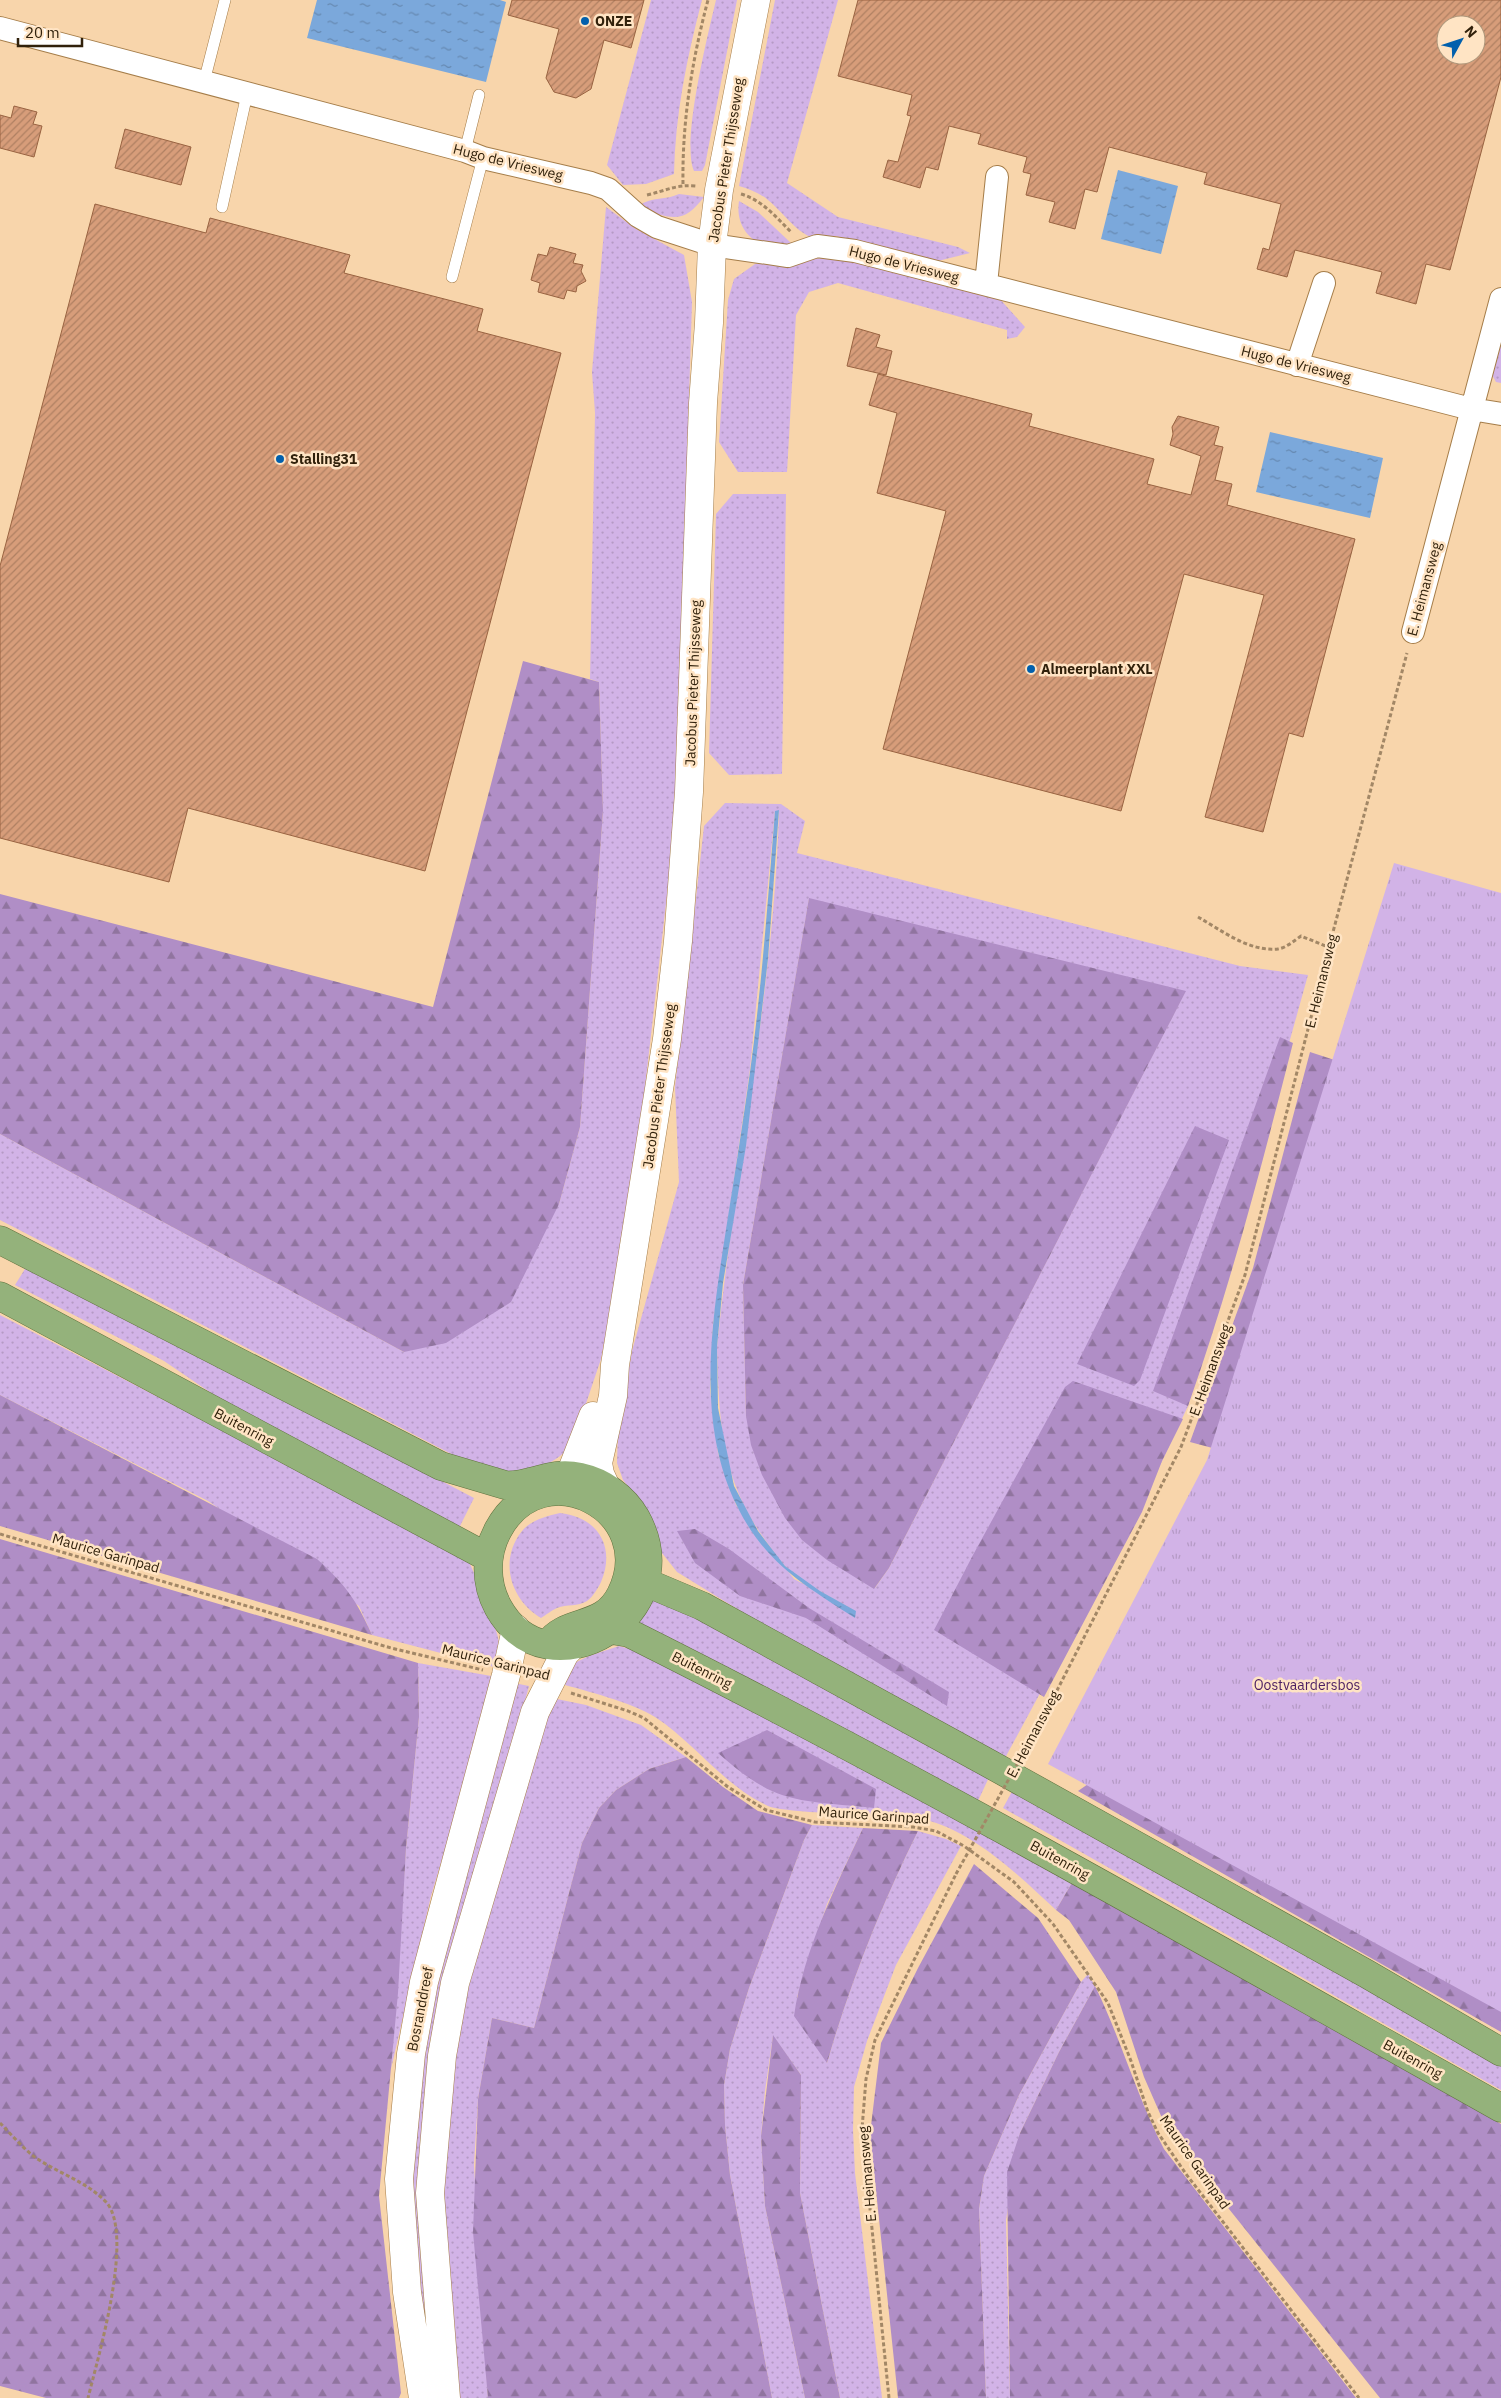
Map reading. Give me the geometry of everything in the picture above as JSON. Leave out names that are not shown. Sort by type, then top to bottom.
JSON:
[{"type":"highway","points":[[0,1240],[454,1471],[498,1498],[521,1494]]},
{"type":"highway","name":"Buitenring","points":[[0,1296],[489,1558]]},
{"type":"highway","points":[[565,1483],[588,1479],[606,1487],[633,1514],[644,1537],[641,1568],[629,1613],[611,1630],[593,1640],[561,1645],[536,1640],[516,1629],[507,1619],[493,1597],[488,1571],[489,1558],[499,1528],[521,1494],[545,1476],[565,1483],[609,1512],[622,1530],[641,1568]]},
{"type":"highway","points":[[641,1568],[654,1570],[702,1606],[1342,1960],[1501,2052]]},
{"type":"highway","points":[[561,1645],[561,1631],[591,1622],[609,1610],[625,1583],[641,1568]]},
{"type":"highway","name":"Buitenring","points":[[611,1630],[629,1633],[832,1736],[1018,1837],[1501,2108]]},
{"type":"main road","name":"Jacobus Pieter Thijsseweg","points":[[606,1487],[600,1474],[598,1463],[612,1396],[615,1365],[667,1039],[678,941],[689,792],[703,403],[712,245],[719,190],[756,0]]},
{"type":"main road","name":"Jacobus Pieter Thijsseweg","points":[[565,1483],[580,1454],[603,1389],[615,1365]]},
{"type":"main road","name":"Bosranddreef","points":[[423,2398],[407,2292],[399,2179],[411,2054],[424,1982],[506,1675],[516,1629]]},
{"type":"main road","points":[[446,2398],[430,2193],[442,2056],[455,1983],[535,1712],[565,1653],[561,1645]]},
{"type":"main road","points":[[535,1712],[536,1683],[561,1645]]},
{"type":"street","name":"Hugo de Vriesweg","points":[[0,28],[474,155],[592,182],[608,189],[638,216],[657,227],[712,245],[788,256],[816,246],[855,251],[1471,409],[1501,414]]},
{"type":"street","points":[[986,284],[997,177]]},
{"type":"street","points":[[1298,365],[1324,283]]},
{"type":"street","name":"E. Heimansweg","points":[[1413,632],[1501,299]]},
{"type":"lane","points":[[204,82],[225,0]]},
{"type":"lane","points":[[222,207],[247,94]]},
{"type":"lane","points":[[452,277],[474,155],[480,95]]},
{"type":"path","points":[[683,184],[683,139],[698,36],[708,0]]},
{"type":"path","name":"E. Heimansweg","points":[[889,2398],[862,2129],[866,2079],[875,2040],[956,1874],[1044,1714],[1181,1447],[1245,1275],[1329,947],[1413,632]]},
{"type":"path","points":[[1198,917],[1239,940],[1261,948],[1278,949],[1302,936],[1329,947]]},
{"type":"path","name":"Maurice Garinpad","points":[[0,1534],[391,1648],[506,1675]]},
{"type":"path","name":"Maurice Garinpad","points":[[548,1687],[628,1711],[644,1718],[728,1787],[766,1810],[815,1822],[913,1827],[936,1831],[964,1846],[1014,1882],[1053,1924],[1108,2003],[1131,2061],[1148,2112],[1158,2133],[1192,2182],[1359,2398]]},
{"type":"path","points":[[0,2123],[33,2156],[76,2179],[107,2203],[118,2228],[113,2290],[88,2398]]},
{"type":"green space","points":[[651,0],[702,0],[691,43],[679,108],[674,174],[646,184],[623,185],[607,165]]},
{"type":"green space","points":[[716,0],[737,0],[705,165],[702,171],[694,171],[691,157],[693,114]]},
{"type":"green space","points":[[775,0],[838,0],[787,183],[838,217],[958,247],[970,253],[934,262],[836,236],[825,239],[815,238],[806,235],[798,229],[765,198],[739,186]]},
{"type":"green space","points":[[679,194],[704,197],[689,213],[678,217],[652,213],[640,205],[644,202]]},
{"type":"green space","points":[[739,201],[758,212],[791,243],[770,246],[752,238],[745,231],[741,223]]},
{"type":"green space","points":[[606,207],[636,229],[684,255],[692,302],[676,816],[632,1201],[601,1359],[572,1445],[558,1457],[533,1470],[506,1473],[461,1459],[0,1220],[0,1134],[404,1352],[559,1204],[580,1127],[603,811],[599,682],[590,679],[595,413],[592,372]]},
{"type":"green space","points":[[823,258],[849,260],[999,298],[1025,327],[1017,337],[1007,339],[1007,330],[838,283],[809,292],[796,315],[787,472],[738,472],[719,442],[728,300],[734,279],[755,264]]},
{"type":"green space","points":[[1501,328],[1501,383],[1496,382],[1490,371]]},
{"type":"green space","points":[[733,494],[786,494],[782,774],[729,775],[709,753],[716,514]]},
{"type":"green space","points":[[523,661],[599,682],[603,811],[580,1127],[559,1204],[511,1302],[446,1343],[404,1352],[0,1134],[0,894],[433,1007]]},
{"type":"green space","points":[[725,803],[781,804],[805,821],[797,853],[1240,966],[1308,975],[1188,1406],[1138,1512],[1005,1758],[760,1623],[677,1572],[658,1548],[647,1511],[623,1480],[617,1463],[618,1432],[632,1351],[679,1182],[675,1087],[704,826]],"holes":[[[775,811],[779,811],[770,946],[717,1347],[719,1401],[726,1451],[732,1475],[741,1499],[753,1522],[785,1566],[819,1591],[856,1611],[794,1579],[736,1505],[718,1453],[710,1390],[713,1324],[750,1069]],[[809,899],[1185,992],[889,1568],[875,1588],[746,1416],[743,1285]]]},
{"type":"green space","name":"Oostvaardersbos","points":[[1394,863],[1501,893],[1501,2012],[1048,1764],[1207,1460]]},
{"type":"green space","points":[[809,898],[1186,991],[889,1568],[874,1589],[827,1560],[802,1540],[785,1518],[762,1475],[751,1445],[746,1416],[743,1285]]},
{"type":"green space","points":[[1280,1037],[1293,1043],[1232,1271],[1188,1406],[1153,1391]]},
{"type":"green space","points":[[1310,1052],[1359,1068],[1272,1464],[1190,1442],[1253,1268]]},
{"type":"green space","points":[[1195,1126],[1229,1140],[1140,1380],[1134,1386],[1077,1364]]},
{"type":"green space","points":[[28,1264],[474,1498],[458,1530],[264,1429],[164,1361],[15,1285]]},
{"type":"green space","points":[[0,1315],[332,1487],[469,1562],[499,1641],[498,1668],[372,1635],[359,1606],[208,1501],[0,1395]]},
{"type":"green space","points":[[1073,1381],[1183,1419],[1162,1461],[1142,1512],[1044,1697],[934,1630],[1065,1387]]},
{"type":"green space","points":[[0,1395],[317,1559],[349,1594],[361,1612],[372,1635],[0,1526]]},
{"type":"green space","points":[[560,1513],[573,1516],[594,1527],[605,1546],[605,1569],[601,1582],[587,1601],[557,1608],[541,1618],[522,1601],[515,1590],[511,1579],[511,1555],[515,1543],[526,1527],[540,1519]]},
{"type":"green space","points":[[695,1529],[729,1549],[809,1608],[949,1692],[947,1706],[806,1618],[740,1596],[695,1563],[677,1531]]},
{"type":"green space","points":[[0,1539],[418,1663],[419,1717],[406,1848],[398,1993],[379,2196],[401,2393],[399,2398],[46,2398],[0,2386]]},
{"type":"green space","points":[[654,1592],[991,1773],[978,1801],[639,1627],[637,1618]]},
{"type":"green space","points":[[619,1646],[657,1657],[1073,1881],[1056,1910],[1009,1867],[973,1841],[954,1830],[935,1823],[915,1818],[861,1816],[774,1808],[752,1798],[723,1776],[670,1727],[655,1717],[621,1702],[558,1683],[566,1667],[589,1656]]},
{"type":"green space","points":[[418,1663],[497,1677],[431,1896],[391,2069],[406,1848],[419,1717]]},
{"type":"green space","points":[[514,1683],[529,1686],[469,1908],[423,2164],[422,2264],[439,2398],[427,2398],[409,2182],[416,2065]]},
{"type":"green space","points":[[552,1698],[586,1705],[641,1725],[686,1757],[649,1769],[616,1790],[599,1808],[582,1843],[534,2028],[492,2018],[478,2099],[474,2165],[488,2398],[459,2398],[438,2201],[449,2066],[489,1897],[502,1874]]},
{"type":"green space","points":[[767,1730],[876,1789],[874,1808],[808,1801],[783,1795],[750,1779],[718,1753]]},
{"type":"green space","points":[[686,1757],[723,1787],[758,1811],[812,1825],[804,1840],[749,1988],[730,2049],[724,2085],[725,2125],[730,2175],[772,2398],[488,2398],[473,2232],[478,2099],[492,2018],[534,2028],[582,1843],[599,1808],[616,1790],[649,1769]]},
{"type":"green space","points":[[1107,1771],[1501,1986],[1501,2032],[1078,1791]]},
{"type":"green space","points":[[1015,1786],[1501,2061],[1501,2090],[1003,1808]]},
{"type":"green space","points":[[812,1825],[863,1828],[827,1904],[797,1997],[827,2063],[867,1945],[918,1831],[946,1839],[961,1846],[896,1965],[867,2041],[854,2087],[855,2173],[882,2398],[840,2398],[800,2193],[801,2075],[773,2036],[761,2136],[765,2206],[805,2398],[772,2398],[730,2175],[725,2125],[724,2085],[730,2049],[749,1988],[804,1840]]},
{"type":"green space","points":[[863,1828],[918,1831],[867,1945],[827,2063],[794,2016],[805,1967],[813,1943]]},
{"type":"green space","points":[[974,1864],[1038,1918],[1081,1982],[1019,2095],[984,2176],[979,2209],[986,2398],[898,2398],[870,2134],[881,2043],[918,1968]]},
{"type":"green space","points":[[1073,1881],[1501,2124],[1501,2398],[1380,2398],[1169,2134],[1144,2077],[1116,1992],[1069,1920],[1056,1910]]},
{"type":"green space","points":[[1088,1974],[1095,1986],[1059,2052],[1020,2133],[1006,2220],[1010,2398],[986,2398],[979,2209],[984,2176],[1019,2095],[1081,1982]]},
{"type":"green space","points":[[1095,1986],[1145,2109],[1164,2149],[1356,2398],[1010,2398],[1007,2172],[1020,2133],[1059,2052]]},
{"type":"green space","points":[[773,2035],[801,2075],[800,2193],[840,2398],[805,2398],[765,2206],[761,2136]]},
{"type":"water","points":[[317,0],[500,0],[506,2],[486,82],[307,38]]},
{"type":"water","points":[[1118,170],[1178,186],[1161,254],[1101,239]]},
{"type":"water","points":[[1270,432],[1383,458],[1370,518],[1256,492]]},
{"type":"water","points":[[779,810],[768,959],[746,1146],[723,1283],[717,1347],[718,1408],[734,1486],[758,1531],[785,1566],[820,1591],[856,1611],[855,1618],[819,1595],[787,1571],[760,1543],[748,1526],[737,1506],[724,1473],[715,1438],[711,1402],[711,1366],[717,1293],[745,1110],[764,941],[775,811]]},
{"type":"building","name":"ONZE","points":[[512,0],[644,0],[631,48],[604,40],[591,89],[576,98],[554,92],[546,78],[559,29],[508,15]]},
{"type":"building","points":[[858,0],[1501,0],[1501,77],[1450,270],[1426,264],[1416,304],[1376,293],[1382,272],[1295,250],[1287,277],[1257,269],[1263,248],[1269,250],[1281,204],[1204,184],[1207,173],[1109,147],[1097,192],[1085,189],[1075,229],[1049,222],[1055,202],[1026,195],[1031,174],[1023,172],[1027,157],[978,144],[981,134],[949,126],[938,170],[926,167],[920,188],[883,177],[888,160],[898,162],[911,116],[907,115],[912,95],[838,76]]},
{"type":"building","points":[[14,106],[37,112],[33,124],[42,126],[34,157],[0,148],[0,115],[11,118]]},
{"type":"building","points":[[125,129],[191,147],[181,185],[115,168]]},
{"type":"building","name":"Stalling31","points":[[95,204],[206,233],[210,218],[350,255],[344,273],[483,309],[477,331],[561,353],[425,871],[188,808],[169,882],[0,838],[0,566]]},
{"type":"building","points":[[550,247],[576,254],[573,263],[583,265],[581,271],[586,281],[577,286],[576,292],[567,290],[564,299],[538,292],[540,283],[531,280],[538,254],[547,256]]},
{"type":"building","points":[[856,328],[880,335],[876,347],[892,351],[886,375],[847,366]]},
{"type":"building","name":"Almeerplant XXL","points":[[878,374],[1032,414],[1029,426],[1154,459],[1147,484],[1191,495],[1201,456],[1170,445],[1173,434],[1172,427],[1178,416],[1219,427],[1214,445],[1223,447],[1215,480],[1232,484],[1227,505],[1355,539],[1303,737],[1289,733],[1263,832],[1205,817],[1264,595],[1184,574],[1121,811],[883,749],[946,511],[877,493],[897,413],[869,405]]},
{"type":"place","name":"ONZE","points":[[585,21]]},
{"type":"place","name":"Stalling31","points":[[280,459]]},
{"type":"place","name":"Almeerplant XXL","points":[[1031,669]]}]
